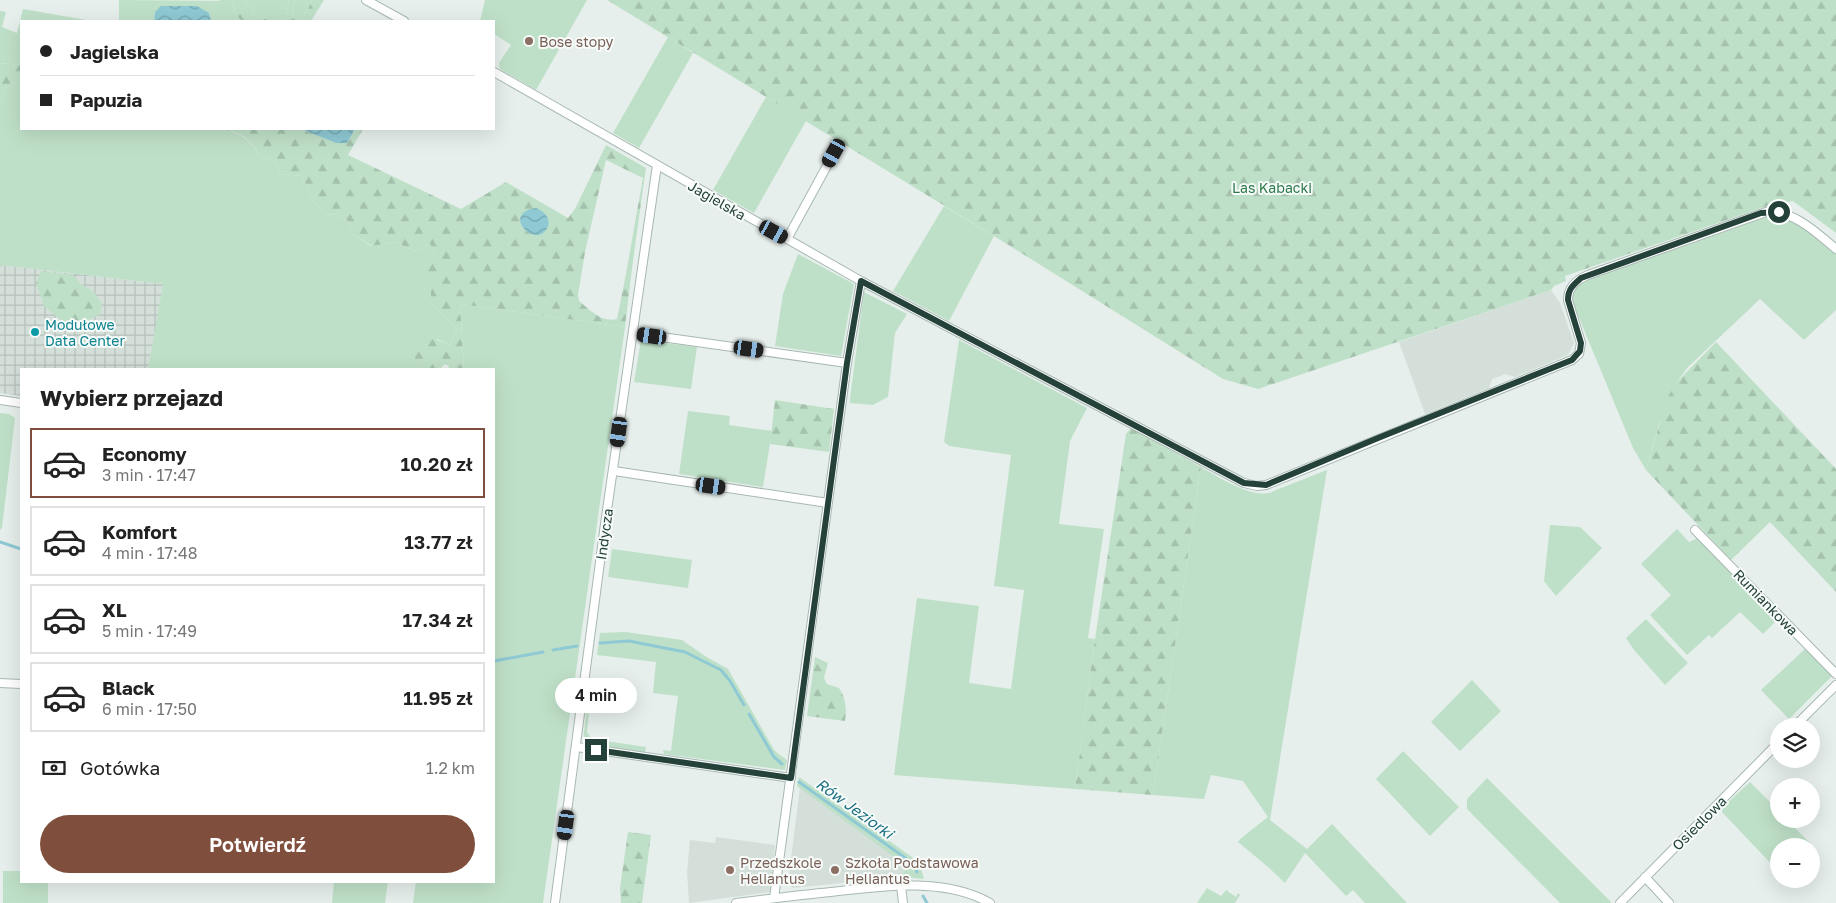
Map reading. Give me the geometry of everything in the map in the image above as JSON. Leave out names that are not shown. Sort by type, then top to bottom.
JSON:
[{"type":"street","points":[[366,0],[402,20]]},
{"type":"street","name":"Jagielska","points":[[495,73],[861,281],[1244,483],[1266,485],[1572,360],[1580,351],[1581,343],[1568,295],[1571,285],[1588,275],[1766,212],[1779,212],[1789,215],[1836,249]]},
{"type":"street","points":[[786,239],[834,153]]},
{"type":"street","name":"Indycza","points":[[555,903],[605,524],[657,165]]},
{"type":"street","points":[[774,898],[847,363],[861,281]]},
{"type":"street","points":[[632,333],[847,363]]},
{"type":"street","points":[[0,400],[20,403]]},
{"type":"street","points":[[614,471],[828,502]]},
{"type":"street","name":"Rumiankowa","points":[[1695,530],[1836,674]]},
{"type":"street","points":[[0,683],[20,684]]},
{"type":"street","points":[[1803,718],[1836,685]]},
{"type":"street","points":[[577,747],[791,778]]},
{"type":"street","name":"Osiedlowa","points":[[1620,903],[1770,751]]},
{"type":"street","points":[[1645,877],[1669,903]]},
{"type":"street","points":[[901,886],[903,903]]},
{"type":"street","points":[[736,903],[901,886],[928,886],[962,892],[990,903]]},
{"type":"shaded area","points":[[0,265],[164,284],[148,368],[20,368],[20,396],[0,393]]},
{"type":"shaded area","points":[[1551,290],[1560,303],[1574,343],[1568,355],[1515,377],[1505,374],[1492,379],[1489,388],[1425,414],[1399,342]]},
{"type":"shaded area","points":[[800,787],[909,867],[900,877],[793,888],[788,883]]},
{"type":"shaded area","name":"Przedszkole Heliantus","points":[[716,837],[775,845],[770,892],[689,903],[687,872],[690,840],[715,843]]},
{"type":"green space","points":[[119,0],[232,1],[236,15],[241,20],[211,20],[209,13],[155,12],[154,20],[119,20]]},
{"type":"green space","points":[[219,0],[245,0],[255,16],[269,20],[241,20],[236,15],[232,1],[226,1],[222,4]]},
{"type":"green space","points":[[245,0],[289,0],[285,20],[269,20],[255,16]]},
{"type":"green space","points":[[289,0],[295,0],[292,18],[296,20],[285,20]]},
{"type":"green space","points":[[295,0],[312,0],[300,20],[292,18]]},
{"type":"green space","points":[[312,0],[324,0],[312,20],[300,20]]},
{"type":"green space","name":"Bose stopy","points":[[485,0],[587,0],[536,90],[500,69],[499,63],[511,45],[495,35],[495,20],[480,20]]},
{"type":"green space","name":"Las Kabacki","points":[[607,0],[1836,0],[1836,233],[1793,201],[1764,207],[1565,276],[1566,281],[1554,286],[1551,290],[1258,389],[1223,379],[994,236]]},
{"type":"green space","points":[[23,9],[86,20],[20,20]]},
{"type":"green space","points":[[0,11],[6,12],[2,27],[17,33],[20,21],[20,65],[0,63]]},
{"type":"green space","points":[[668,37],[693,53],[639,148],[613,133]]},
{"type":"green space","points":[[0,63],[20,65],[20,83],[13,82],[5,88],[0,102]]},
{"type":"green space","points":[[13,82],[20,83],[20,130],[227,130],[246,139],[261,157],[276,161],[280,174],[302,176],[313,202],[327,214],[339,215],[349,222],[352,234],[371,246],[395,242],[415,251],[430,244],[435,254],[423,277],[431,286],[431,303],[457,329],[450,345],[437,339],[417,364],[420,368],[148,368],[163,284],[0,265],[0,102],[5,88]]},
{"type":"green space","points":[[766,97],[806,121],[754,213],[713,190]]},
{"type":"green space","points":[[224,130],[304,130],[336,143],[347,143],[354,130],[362,130],[348,155],[461,209],[506,182],[568,218],[575,209],[606,145],[646,168],[639,217],[636,217],[643,178],[606,160],[585,252],[578,295],[579,301],[596,315],[606,319],[617,319],[626,274],[631,276],[625,327],[460,304],[464,368],[448,368],[449,366],[445,364],[441,368],[420,368],[414,353],[415,344],[418,340],[428,338],[450,345],[457,329],[431,303],[431,286],[423,277],[422,261],[435,254],[430,244],[415,251],[395,242],[372,246],[352,234],[349,222],[339,215],[327,214],[313,202],[302,176],[280,174],[276,161],[261,157],[253,145],[244,137]]},
{"type":"green space","points":[[944,206],[994,236],[949,321],[893,291]]},
{"type":"green space","points":[[1770,216],[1784,218],[1797,224],[1820,242],[1823,240],[1836,252],[1836,310],[1804,340],[1760,299],[1688,367],[1677,382],[1659,424],[1646,470],[1633,448],[1570,296],[1577,286],[1584,281]]},
{"type":"green space","points":[[636,217],[639,217],[631,276],[626,274]]},
{"type":"green space","points":[[798,254],[854,284],[841,356],[775,346],[783,294]]},
{"type":"green space","points":[[41,271],[73,275],[80,283],[94,292],[102,304],[100,314],[77,326],[61,320],[44,306],[36,283]]},
{"type":"green space","points":[[864,292],[907,314],[895,333],[888,397],[873,405],[850,403]]},
{"type":"green space","points":[[460,304],[625,327],[543,903],[413,903],[416,883],[495,883],[495,368],[464,368]]},
{"type":"green space","points":[[641,340],[697,347],[691,389],[634,382]]},
{"type":"green space","points":[[959,340],[1087,408],[1070,441],[1059,524],[1104,529],[1088,638],[1095,639],[1075,789],[894,775],[917,598],[979,606],[969,683],[1011,689],[1024,590],[994,586],[1011,455],[949,446],[944,442]]},
{"type":"green space","points":[[1716,342],[1836,469],[1836,592],[1770,522],[1731,560],[1646,470],[1667,398],[1677,382]]},
{"type":"green space","points":[[775,400],[834,409],[829,452],[770,444]]},
{"type":"green space","points":[[688,411],[730,416],[729,425],[772,431],[763,487],[679,474]]},
{"type":"green space","points":[[0,413],[9,414],[15,418],[2,528],[0,530]]},
{"type":"green space","points":[[1131,428],[1201,467],[1153,795],[1075,789],[1095,639],[1126,434]]},
{"type":"green space","points":[[1201,467],[1238,487],[1259,493],[1268,493],[1327,470],[1270,820],[1307,849],[1332,824],[1407,903],[1365,903],[1353,890],[1346,896],[1305,853],[1285,883],[1238,842],[1268,817],[1243,781],[1211,775],[1204,799],[1153,795]]},
{"type":"green space","points":[[1550,525],[1580,527],[1602,548],[1556,596],[1544,581]]},
{"type":"green space","points":[[1677,529],[1689,542],[1700,537],[1778,619],[1763,634],[1740,612],[1712,638],[1709,635],[1687,655],[1650,615],[1671,595],[1641,564]]},
{"type":"green space","points":[[612,549],[692,560],[688,588],[608,577]]},
{"type":"green space","points":[[1646,619],[1688,663],[1665,685],[1634,650],[1626,638]]},
{"type":"green space","points":[[625,632],[682,640],[728,669],[773,748],[787,760],[785,770],[664,754],[663,750],[671,751],[678,696],[653,693],[656,662],[597,655],[600,633]]},
{"type":"green space","points":[[1806,648],[1833,675],[1790,718],[1761,690]]},
{"type":"green space","points":[[815,657],[828,663],[824,678],[827,684],[839,688],[843,696],[846,712],[845,721],[807,716]]},
{"type":"green space","points":[[1472,680],[1501,711],[1460,751],[1431,722]]},
{"type":"green space","points":[[586,713],[589,714],[587,732],[592,739],[646,747],[645,752],[586,744],[583,742]]},
{"type":"green space","points":[[1403,751],[1459,807],[1430,836],[1376,779]]},
{"type":"green space","points":[[799,777],[919,862],[924,879],[900,877],[908,867],[797,786]]},
{"type":"green space","points":[[1487,778],[1611,903],[1560,903],[1467,809],[1467,799]]},
{"type":"green space","points":[[1750,782],[1770,802],[1770,828],[1795,828],[1805,838],[1770,838],[1770,863],[1720,810]]},
{"type":"green space","points":[[628,832],[651,835],[642,903],[621,903],[620,888]]},
{"type":"green space","points":[[3,871],[20,871],[20,883],[48,883],[48,903],[3,903]]},
{"type":"green space","points":[[334,883],[388,883],[385,903],[332,903]]},
{"type":"green space","points":[[1207,888],[1221,896],[1226,890],[1236,897],[1238,893],[1240,895],[1235,903],[1197,903]]},
{"type":"water","points":[[161,6],[197,6],[209,13],[211,20],[154,20],[155,12]]},
{"type":"water","points":[[304,130],[354,130],[347,143],[336,143]]},
{"type":"water","points":[[536,208],[545,214],[549,223],[546,230],[534,235],[523,228],[520,222],[521,216],[526,211]]},
{"type":"waterway","name":"Rów Jeziorki","points":[[0,542],[20,549]]},
{"type":"waterway","name":"Rów Jeziorki","points":[[600,643],[629,641],[685,652],[721,670],[744,705]]},
{"type":"waterway","name":"Rów Jeziorki","points":[[553,650],[577,646]]},
{"type":"waterway","name":"Rów Jeziorki","points":[[495,661],[543,652]]},
{"type":"waterway","name":"Rów Jeziorki","points":[[749,714],[774,757],[782,764]]},
{"type":"waterway","name":"Rów Jeziorki","points":[[799,782],[915,865],[917,872]]},
{"type":"waterway","name":"Rów Jeziorki","points":[[923,896],[927,903]]},
{"type":"place","name":"Bose stopy","points":[[529,41]]},
{"type":"place","name":"Modułowe Data Center","points":[[35,332]]},
{"type":"place","name":"Przedszkole Heliantus","points":[[730,870]]},
{"type":"place","name":"Szkoła Podstawowa Heliantus","points":[[835,870]]},
{"type":"route","points":[[596,750],[791,778],[847,363],[861,281],[1244,483],[1257,486],[1266,485],[1572,360],[1579,354],[1581,343],[1568,300],[1571,285],[1588,275],[1761,213],[1779,212]]}]
